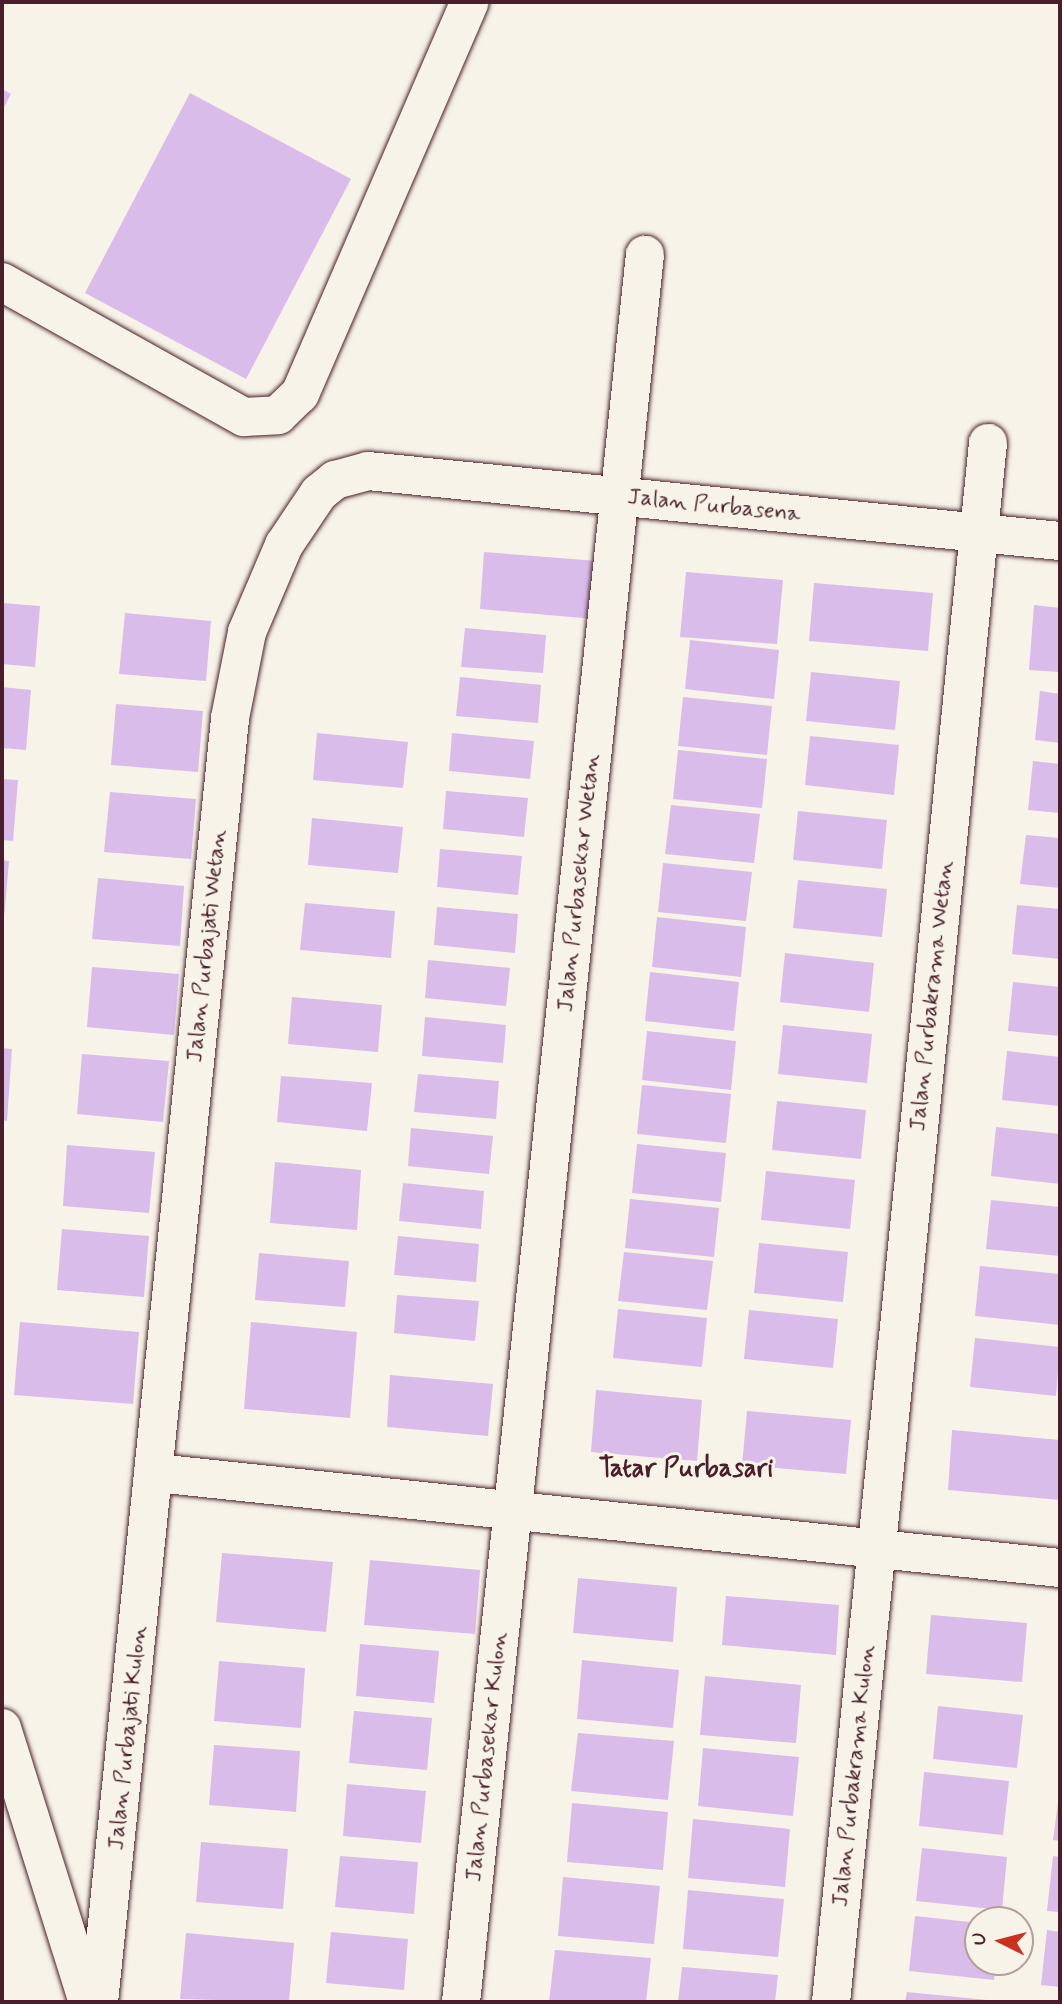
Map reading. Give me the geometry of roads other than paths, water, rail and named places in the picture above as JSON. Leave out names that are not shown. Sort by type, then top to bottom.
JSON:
[{"type":"street","points":[[2,282],[244,417],[278,415],[300,394],[470,2]]},
{"type":"street","name":"Jalan Purbasekar Wetan","points":[[513,1511],[645,255]]},
{"type":"street","name":"Jalan Purbakrama Wetan","points":[[877,1549],[988,443]]},
{"type":"street","name":"Jalan Purbasena","points":[[368,471],[1060,541]]},
{"type":"street","name":"Jalan Purbajati Wetan","points":[[156,1474],[230,718],[247,632],[284,545],[319,494],[335,480],[368,471]]},
{"type":"street","points":[[156,1474],[1060,1569]]},
{"type":"street","name":"Jalan Purbajati Kulon","points":[[99,2002],[156,1474]]},
{"type":"street","name":"Jalan Purbasekar Kulon","points":[[461,2002],[513,1511]]},
{"type":"street","name":"Jalan Purbakrama Kulon","points":[[831,2002],[877,1549]]},
{"type":"street","points":[[2,1728],[88,2002]]},
{"type":"district","name":"Tatar Purbasari","points":[[686,1470]]}]
